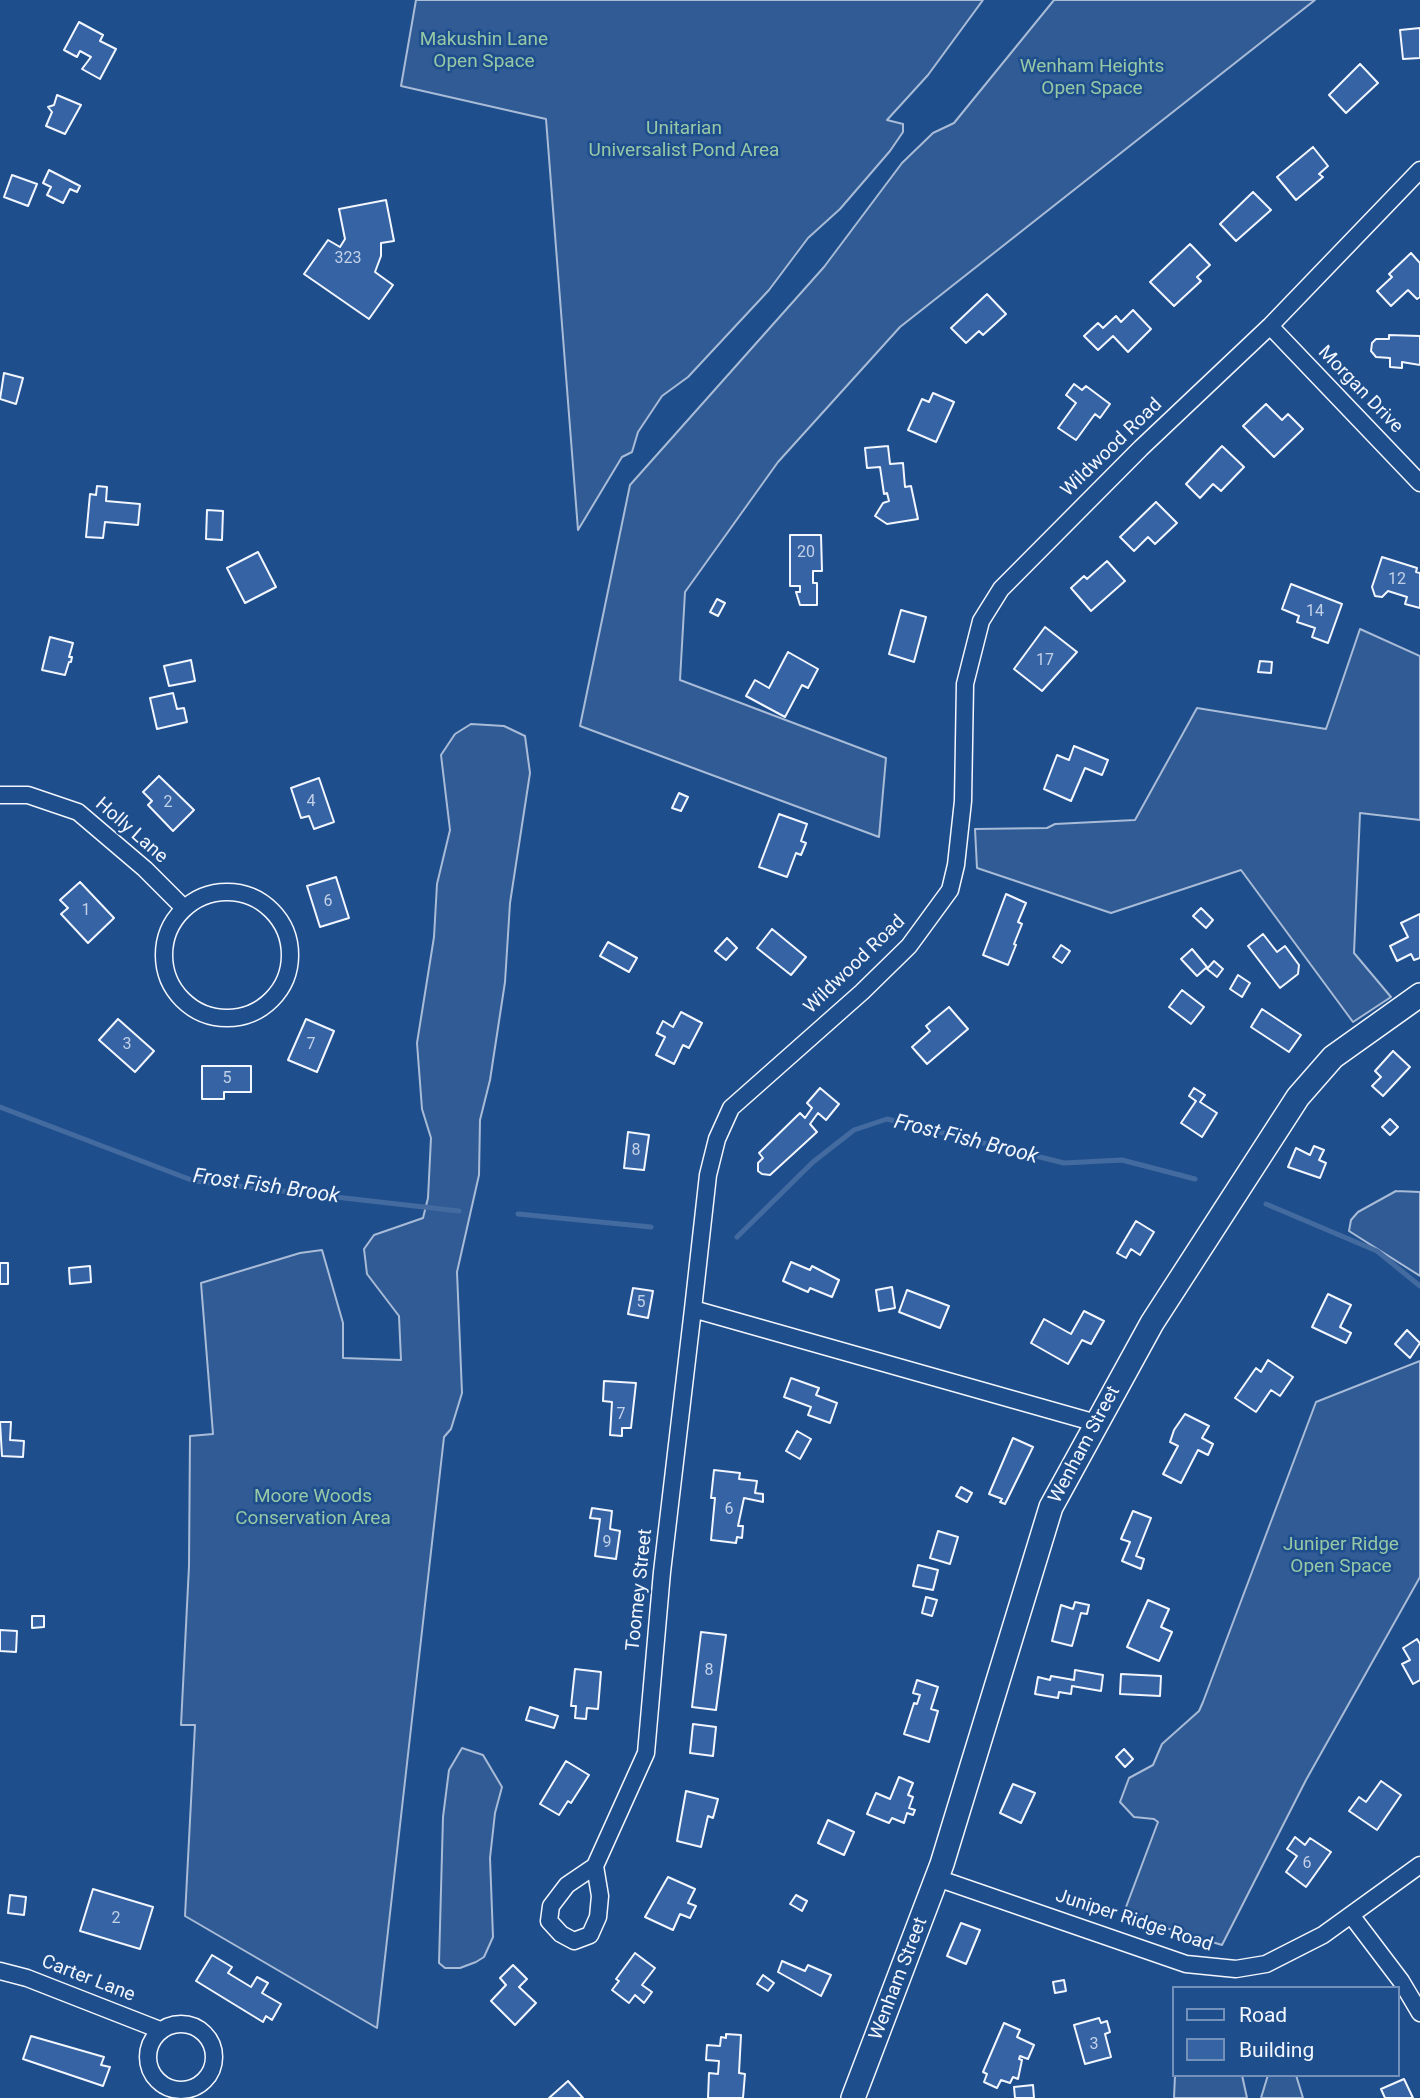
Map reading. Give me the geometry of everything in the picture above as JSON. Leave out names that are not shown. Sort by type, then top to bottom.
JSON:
[{"type":"main road","name":"Wenham Street","points":[[853,2098],[937,1878],[985,1732],[1051,1507],[1152,1322],[1298,1097],[1333,1057],[1420,995]]},
{"type":"street","name":"Wildwood Road","points":[[693,1309],[708,1175],[717,1139],[731,1108],[862,992],[909,946],[950,890],[956,865],[963,802],[965,684],[970,654],[981,621],[1001,589],[1029,558],[1270,326],[1420,170]]},
{"type":"street","name":"Morgan Drive","points":[[1270,326],[1420,483]]},
{"type":"street","name":"Holly Lane","points":[[0,795],[28,795],[78,812],[145,869],[184,908]]},
{"type":"street","points":[[224,892],[245,894],[265,904],[280,919],[289,939],[291,960],[286,982],[273,1000],[256,1012],[238,1018],[202,1014],[187,1004],[167,975],[164,957],[166,939],[173,922],[184,908],[203,897],[224,892]]},
{"type":"street","points":[[693,1309],[1096,1423]]},
{"type":"street","name":"Toomey Street","points":[[595,1866],[646,1753],[662,1572],[693,1309]]},
{"type":"street","name":"Juniper Ridge Road","points":[[937,1878],[1154,1954],[1212,1969],[1266,1964],[1323,1935],[1420,1865]]},
{"type":"street","points":[[1351,1915],[1401,1981],[1420,2013]]},
{"type":"street","name":"Carter Lane","points":[[0,1971],[27,1978],[160,2030]]},
{"type":"street","points":[[179,2024],[199,2028],[213,2044],[215,2065],[204,2083],[184,2091],[174,2089],[164,2086],[150,2070],[148,2049],[160,2030],[179,2024]]},
{"type":"shaded area","name":"Unitarian Universalist Pond Area","points":[[416,0],[983,0],[928,75],[887,120],[903,124],[903,132],[890,151],[840,209],[808,238],[769,290],[688,377],[662,396],[638,432],[632,452],[622,457],[578,530],[546,119],[401,86]]},
{"type":"shaded area","name":"Wenham Heights Open Space","points":[[1054,0],[1315,0],[900,327],[778,462],[685,592],[680,680],[886,758],[879,837],[580,726],[630,485],[824,267],[902,163],[933,133],[954,123]]},
{"type":"shaded area","points":[[1360,629],[1420,656],[1420,820],[1360,813],[1354,953],[1391,997],[1353,1022],[1241,870],[1111,913],[977,868],[975,829],[1047,828],[1055,824],[1135,820],[1197,708],[1326,729]]},
{"type":"shaded area","name":"Moore Woods Conservation Area","points":[[471,724],[504,726],[525,736],[530,773],[510,903],[505,982],[490,1080],[480,1120],[479,1175],[457,1272],[462,1393],[451,1429],[444,1437],[377,2028],[185,1916],[195,1725],[181,1725],[189,1566],[190,1436],[213,1434],[201,1283],[300,1253],[322,1250],[343,1323],[343,1358],[401,1360],[399,1316],[367,1274],[364,1249],[374,1235],[423,1218],[428,1198],[431,1138],[422,1109],[417,1043],[434,937],[437,884],[450,830],[441,755],[455,734]]},
{"type":"shaded area","points":[[1396,1191],[1420,1192],[1420,1276],[1349,1231],[1351,1220],[1358,1212]]},
{"type":"shaded area","name":"Juniper Ridge Open Space","points":[[1420,1361],[1420,1577],[1306,1780],[1222,1945],[1123,1915],[1158,1822],[1154,1819],[1134,1817],[1120,1802],[1129,1778],[1153,1765],[1162,1744],[1199,1711],[1316,1402]]},
{"type":"shaded area","points":[[462,1748],[483,1755],[502,1787],[495,1813],[490,1858],[493,1937],[484,1957],[460,1968],[445,1968],[439,1963],[443,1817],[449,1770]]},
{"type":"shaded area","points":[[1175,2077],[1242,2077],[1247,2098],[1174,2098]]},
{"type":"shaded area","points":[[1267,2077],[1297,2077],[1303,2098],[1261,2098]]},
{"type":"building","points":[[79,22],[103,35],[100,41],[116,49],[100,79],[82,69],[91,57],[80,51],[77,57],[64,50]]},
{"type":"building","points":[[1420,28],[1420,58],[1403,59],[1400,30]]},
{"type":"building","points":[[1360,64],[1378,83],[1346,113],[1329,95]]},
{"type":"building","points":[[57,95],[81,105],[65,134],[46,126],[52,112],[48,107],[54,105]]},
{"type":"building","points":[[1313,147],[1328,166],[1319,174],[1323,177],[1296,200],[1277,177]]},
{"type":"building","points":[[49,170],[80,186],[77,192],[70,189],[63,203],[47,195],[51,187],[43,183]]},
{"type":"building","points":[[12,175],[37,184],[28,206],[4,197]]},
{"type":"building","points":[[1253,192],[1271,210],[1236,241],[1220,224]]},
{"type":"building","points":[[386,200],[394,241],[381,243],[381,256],[375,272],[393,285],[369,319],[304,274],[328,240],[340,247],[345,239],[339,209]]},
{"type":"building","points":[[1190,244],[1210,265],[1197,277],[1201,281],[1174,306],[1150,282]]},
{"type":"building","points":[[1411,253],[1420,263],[1420,297],[1417,299],[1408,290],[1391,306],[1377,291],[1392,277],[1389,274]]},
{"type":"building","points":[[987,294],[1006,314],[983,335],[979,331],[966,343],[951,328]]},
{"type":"building","points":[[1133,310],[1151,329],[1128,352],[1113,336],[1098,350],[1084,336],[1098,323],[1103,328],[1116,316],[1121,322]]},
{"type":"building","points":[[1389,335],[1420,336],[1420,365],[1402,362],[1402,368],[1390,367],[1390,358],[1376,357],[1371,351],[1372,343],[1376,339],[1389,339]]},
{"type":"building","points":[[4,373],[23,378],[16,404],[0,399]]},
{"type":"building","points":[[1074,384],[1082,390],[1086,386],[1110,404],[1100,418],[1095,414],[1076,440],[1058,428],[1076,403],[1066,395]]},
{"type":"building","points":[[933,393],[954,402],[936,442],[908,430],[922,399],[929,402]]},
{"type":"building","points":[[1266,404],[1282,420],[1288,414],[1303,429],[1274,457],[1243,426]]},
{"type":"building","points":[[888,446],[890,464],[903,463],[905,487],[911,486],[918,519],[887,524],[875,516],[883,503],[889,501],[887,493],[884,494],[880,467],[867,468],[865,448]]},
{"type":"building","points":[[1222,446],[1244,467],[1221,491],[1213,484],[1200,498],[1186,484]]},
{"type":"building","points":[[97,486],[107,487],[106,501],[140,504],[138,525],[105,522],[103,538],[86,537],[90,494],[96,495]]},
{"type":"building","points":[[1156,502],[1177,523],[1155,544],[1148,537],[1134,551],[1120,537]]},
{"type":"building","points":[[207,510],[223,511],[222,540],[206,539]]},
{"type":"building","points":[[790,535],[821,535],[822,571],[813,571],[813,583],[817,583],[817,605],[800,605],[796,592],[800,592],[800,586],[790,586]]},
{"type":"building","points":[[258,552],[276,587],[245,603],[227,568]]},
{"type":"building","points":[[1382,557],[1417,568],[1416,572],[1420,573],[1420,608],[1405,604],[1407,597],[1388,591],[1382,597],[1375,596],[1372,587]]},
{"type":"building","points":[[1107,561],[1125,581],[1091,611],[1071,588],[1084,576],[1087,579]]},
{"type":"building","points":[[1291,584],[1342,604],[1328,643],[1312,637],[1315,628],[1297,622],[1299,616],[1282,609]]},
{"type":"building","points":[[717,599],[725,603],[718,616],[710,612]]},
{"type":"building","points":[[901,610],[926,617],[914,662],[889,654]]},
{"type":"building","points":[[1045,627],[1077,652],[1042,691],[1014,669]]},
{"type":"building","points":[[50,637],[73,643],[69,657],[72,657],[71,662],[65,675],[42,670]]},
{"type":"building","points":[[788,652],[818,669],[808,688],[802,685],[785,717],[746,696],[755,680],[769,688]]},
{"type":"building","points":[[191,660],[195,681],[169,686],[164,666]]},
{"type":"building","points":[[1260,661],[1272,662],[1271,673],[1258,672]]},
{"type":"building","points":[[173,693],[177,709],[184,708],[187,722],[157,729],[150,698]]},
{"type":"building","points":[[1074,746],[1108,760],[1102,775],[1085,768],[1071,801],[1044,789],[1057,755],[1069,760]]},
{"type":"building","points":[[159,776],[194,810],[173,831],[148,805],[152,801],[143,792]]},
{"type":"building","points":[[319,778],[334,822],[314,829],[309,816],[301,818],[291,788]]},
{"type":"building","points":[[679,793],[688,797],[681,811],[672,808]]},
{"type":"building","points":[[779,814],[807,824],[801,841],[806,843],[801,855],[796,853],[787,877],[759,867]]},
{"type":"building","points":[[336,877],[349,918],[320,927],[307,886]]},
{"type":"building","points":[[80,882],[114,918],[88,943],[61,914],[68,908],[60,900]]},
{"type":"building","points":[[1006,894],[1026,903],[1018,922],[1022,924],[1008,965],[983,955]]},
{"type":"building","points":[[1201,908],[1213,920],[1206,928],[1193,916]]},
{"type":"building","points":[[1420,914],[1420,958],[1414,960],[1411,954],[1397,961],[1390,946],[1408,937],[1401,923]]},
{"type":"building","points":[[772,929],[806,957],[791,975],[757,948]]},
{"type":"building","points":[[1263,934],[1277,952],[1285,946],[1299,965],[1298,974],[1280,988],[1248,946]]},
{"type":"building","points":[[727,938],[737,948],[726,960],[715,951]]},
{"type":"building","points":[[608,942],[637,958],[629,972],[600,956]]},
{"type":"building","points":[[1061,945],[1070,951],[1062,963],[1053,957]]},
{"type":"building","points":[[1192,949],[1207,967],[1197,976],[1181,959]]},
{"type":"building","points":[[1214,961],[1223,969],[1217,977],[1207,969]]},
{"type":"building","points":[[1238,975],[1250,983],[1242,997],[1230,989]]},
{"type":"building","points":[[1182,990],[1204,1007],[1191,1024],[1169,1007]]},
{"type":"building","points":[[949,1007],[968,1029],[927,1064],[912,1047],[930,1031],[926,1026]]},
{"type":"building","points":[[1262,1009],[1301,1035],[1289,1052],[1251,1027]]},
{"type":"building","points":[[681,1012],[702,1023],[689,1048],[683,1045],[674,1064],[656,1055],[665,1037],[657,1033],[663,1021],[673,1027]]},
{"type":"building","points":[[118,1019],[154,1051],[135,1072],[99,1040]]},
{"type":"building","points":[[306,1019],[334,1031],[317,1072],[288,1060]]},
{"type":"building","points":[[1393,1051],[1410,1067],[1383,1096],[1372,1086],[1381,1077],[1375,1071]]},
{"type":"building","points":[[202,1066],[251,1066],[251,1092],[224,1092],[224,1099],[202,1099]]},
{"type":"building","points":[[820,1088],[839,1104],[826,1120],[818,1113],[810,1124],[817,1132],[770,1175],[762,1174],[758,1171],[758,1163],[763,1158],[759,1153],[800,1113],[805,1118],[812,1108],[807,1103]]},
{"type":"building","points":[[1194,1088],[1205,1095],[1200,1102],[1217,1113],[1202,1137],[1181,1123],[1196,1101],[1189,1096]]},
{"type":"building","points":[[1390,1119],[1398,1127],[1390,1135],[1382,1127]]},
{"type":"building","points":[[628,1132],[649,1135],[644,1170],[624,1168]]},
{"type":"building","points":[[1314,1146],[1324,1150],[1319,1160],[1326,1163],[1320,1178],[1288,1167],[1296,1148],[1310,1155]]},
{"type":"building","points":[[1136,1221],[1154,1232],[1140,1255],[1131,1249],[1126,1258],[1117,1253]]},
{"type":"building","points":[[791,1262],[810,1270],[812,1266],[839,1280],[832,1297],[810,1288],[808,1292],[783,1281]]},
{"type":"building","points":[[0,1263],[8,1263],[8,1284],[0,1284]]},
{"type":"building","points":[[90,1266],[91,1282],[70,1284],[69,1268]]},
{"type":"building","points":[[892,1287],[895,1308],[879,1311],[876,1290]]},
{"type":"building","points":[[633,1288],[653,1291],[648,1318],[628,1314]]},
{"type":"building","points":[[907,1290],[949,1306],[940,1328],[899,1312]]},
{"type":"building","points":[[1328,1294],[1351,1305],[1340,1327],[1351,1333],[1346,1343],[1312,1327]]},
{"type":"building","points":[[1084,1311],[1104,1321],[1091,1344],[1082,1340],[1068,1364],[1031,1343],[1044,1319],[1071,1334]]},
{"type":"building","points":[[1407,1330],[1420,1343],[1410,1358],[1395,1344]]},
{"type":"building","points":[[1268,1360],[1293,1377],[1280,1396],[1271,1390],[1256,1412],[1235,1398],[1256,1368],[1261,1372]]},
{"type":"building","points":[[791,1378],[819,1388],[816,1395],[837,1403],[830,1423],[808,1415],[811,1407],[784,1397]]},
{"type":"building","points":[[604,1381],[636,1383],[631,1428],[622,1428],[622,1436],[610,1435],[612,1402],[603,1401]]},
{"type":"building","points":[[1185,1414],[1209,1426],[1202,1438],[1213,1444],[1208,1455],[1198,1450],[1181,1483],[1163,1474],[1178,1446],[1170,1442],[1174,1430]]},
{"type":"building","points":[[0,1422],[11,1422],[10,1440],[24,1441],[23,1457],[2,1456]]},
{"type":"building","points":[[797,1431],[811,1439],[800,1459],[786,1451]]},
{"type":"building","points":[[1013,1438],[1033,1447],[1005,1504],[1000,1502],[1002,1499],[989,1494]]},
{"type":"building","points":[[714,1470],[740,1473],[739,1479],[757,1481],[755,1493],[763,1494],[763,1502],[744,1498],[738,1526],[743,1526],[742,1538],[737,1537],[736,1543],[711,1540],[715,1498],[711,1498]]},
{"type":"building","points":[[961,1487],[972,1493],[967,1502],[956,1496]]},
{"type":"building","points":[[592,1508],[612,1511],[610,1529],[620,1531],[616,1559],[595,1556],[600,1519],[590,1518]]},
{"type":"building","points":[[1133,1511],[1151,1518],[1136,1556],[1144,1559],[1141,1569],[1122,1561],[1130,1542],[1121,1539]]},
{"type":"building","points":[[938,1531],[958,1537],[950,1564],[930,1558]]},
{"type":"building","points":[[918,1565],[938,1570],[933,1590],[913,1586]]},
{"type":"building","points":[[926,1597],[937,1600],[932,1616],[922,1613]]},
{"type":"building","points":[[1148,1600],[1169,1609],[1161,1627],[1172,1632],[1159,1661],[1127,1647]]},
{"type":"building","points":[[1075,1602],[1089,1605],[1087,1614],[1081,1613],[1072,1646],[1052,1641],[1061,1605],[1073,1609]]},
{"type":"building","points":[[32,1616],[44,1616],[44,1627],[32,1628]]},
{"type":"building","points":[[0,1630],[17,1631],[16,1652],[0,1651]]},
{"type":"building","points":[[701,1632],[726,1635],[716,1710],[692,1707]]},
{"type":"building","points":[[1417,1639],[1420,1644],[1420,1680],[1413,1684],[1402,1664],[1410,1660],[1403,1648]]},
{"type":"building","points":[[575,1669],[601,1672],[598,1709],[587,1708],[586,1719],[575,1718],[576,1706],[571,1706]]},
{"type":"building","points":[[1075,1670],[1103,1675],[1101,1691],[1072,1686],[1071,1694],[1059,1692],[1058,1698],[1035,1694],[1038,1677],[1074,1680]]},
{"type":"building","points":[[1121,1674],[1161,1676],[1160,1696],[1120,1694]]},
{"type":"building","points":[[917,1680],[938,1687],[931,1709],[938,1711],[929,1742],[904,1734],[914,1703],[917,1704],[920,1695],[913,1693]]},
{"type":"building","points":[[530,1707],[558,1716],[554,1728],[526,1720]]},
{"type":"building","points":[[693,1724],[716,1727],[713,1756],[690,1753]]},
{"type":"building","points":[[1124,1749],[1133,1759],[1125,1767],[1116,1757]]},
{"type":"building","points":[[566,1761],[589,1775],[571,1803],[568,1801],[559,1815],[540,1804]]},
{"type":"building","points":[[899,1777],[913,1783],[908,1795],[913,1797],[909,1808],[915,1810],[913,1815],[907,1813],[904,1823],[892,1818],[889,1823],[867,1814],[876,1793],[890,1799]]},
{"type":"building","points":[[1381,1781],[1401,1795],[1377,1830],[1349,1811],[1359,1797],[1366,1802]]},
{"type":"building","points":[[1013,1784],[1035,1793],[1021,1823],[1000,1813]]},
{"type":"building","points":[[686,1791],[718,1799],[713,1818],[708,1816],[701,1847],[677,1841]]},
{"type":"building","points":[[828,1820],[854,1832],[844,1855],[818,1843]]},
{"type":"building","points":[[1295,1837],[1305,1845],[1310,1838],[1331,1852],[1306,1887],[1286,1872],[1297,1856],[1287,1849]]},
{"type":"building","points":[[668,1877],[695,1889],[688,1903],[696,1906],[690,1918],[680,1914],[673,1930],[645,1917]]},
{"type":"building","points":[[93,1889],[153,1907],[140,1949],[80,1931]]},
{"type":"building","points":[[10,1895],[26,1897],[24,1915],[8,1913]]},
{"type":"building","points":[[796,1895],[807,1901],[802,1911],[790,1904]]},
{"type":"building","points":[[961,1923],[980,1930],[966,1964],[947,1956]]},
{"type":"building","points":[[635,1953],[655,1968],[642,1985],[652,1992],[644,2003],[635,1995],[629,2003],[612,1990],[619,1981],[616,1979]]},
{"type":"building","points":[[212,1955],[232,1967],[228,1973],[251,1987],[257,1977],[268,1983],[262,1993],[281,2004],[272,2020],[266,2016],[263,2022],[196,1981]]},
{"type":"building","points":[[782,1961],[805,1971],[808,1965],[831,1975],[821,1996],[778,1972]]},
{"type":"building","points":[[513,1965],[527,1979],[519,1987],[536,2003],[515,2025],[491,2001],[506,1985],[500,1978]]},
{"type":"building","points":[[763,1975],[774,1983],[768,1991],[757,1984]]},
{"type":"building","points":[[1064,1980],[1066,1991],[1055,1993],[1053,1982]]},
{"type":"building","points":[[1099,2018],[1101,2023],[1107,2021],[1110,2032],[1105,2034],[1111,2057],[1085,2064],[1074,2025]]},
{"type":"building","points":[[1004,2023],[1020,2030],[1017,2037],[1034,2045],[1028,2059],[1020,2056],[1019,2059],[1022,2060],[1018,2079],[1013,2077],[1010,2083],[1001,2080],[997,2088],[984,2082],[987,2074],[983,2072]]},
{"type":"building","points":[[726,2034],[741,2035],[739,2073],[745,2074],[743,2098],[708,2098],[709,2073],[718,2074],[719,2061],[706,2060],[707,2045],[720,2046],[721,2037],[726,2038]]},
{"type":"building","points":[[31,2036],[104,2057],[101,2065],[110,2067],[103,2086],[23,2059]]},
{"type":"building","points":[[1404,2079],[1413,2098],[1385,2098],[1381,2089]]},
{"type":"building","points":[[568,2081],[583,2098],[549,2098]]},
{"type":"building","points":[[1033,2085],[1034,2098],[1015,2098],[1014,2087]]},
{"type":"waterway","name":"Frost Fish Brook","points":[[0,1107],[194,1181],[459,1211]]},
{"type":"waterway","name":"Frost Fish Brook","points":[[737,1237],[813,1162],[854,1130],[887,1119],[1064,1163],[1122,1160],[1195,1179]]},
{"type":"waterway","name":"Frost Fish Brook","points":[[1266,1204],[1377,1251],[1420,1286]]},
{"type":"waterway","name":"Frost Fish Brook","points":[[518,1214],[651,1227]]},
{"type":"park label","name":"Makushin Lane Open Space","points":[[484,51]]}]
